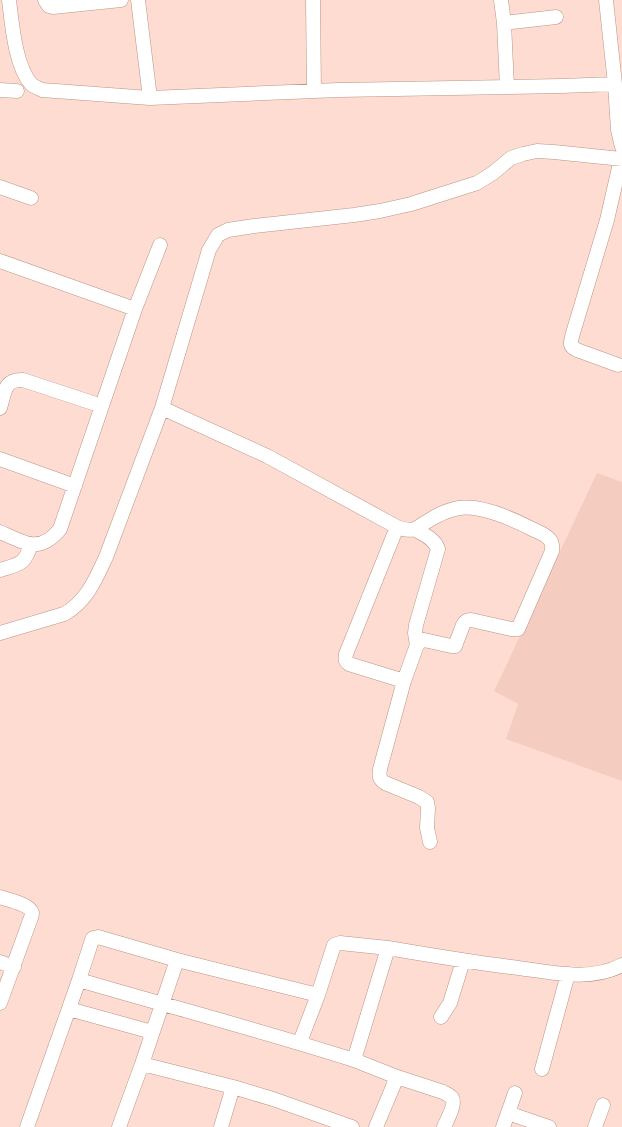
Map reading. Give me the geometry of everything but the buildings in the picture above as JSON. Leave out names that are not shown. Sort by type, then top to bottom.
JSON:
[{"type":"street","points":[[9,0],[6,20],[22,66],[32,85],[42,90],[150,98],[314,91],[614,84]]},
{"type":"street","points":[[45,0],[49,6],[53,7],[121,0]]},
{"type":"street","points":[[138,0],[150,98]]},
{"type":"street","points":[[313,0],[314,91]]},
{"type":"street","points":[[501,0],[504,23],[507,87]]},
{"type":"street","points":[[606,0],[621,145],[607,220],[573,333],[571,346],[572,348],[618,365]]},
{"type":"street","points":[[504,23],[556,17]]},
{"type":"street","points":[[0,90],[17,91]]},
{"type":"street","points":[[0,633],[64,614],[76,606],[87,594],[97,577],[106,557],[162,408],[209,250],[218,235],[224,232],[254,226],[354,215],[411,204],[477,183],[493,173],[511,158],[523,154],[537,151],[554,152],[621,145]]},
{"type":"street","points":[[0,187],[31,198]]},
{"type":"street","points":[[0,532],[31,544],[49,540],[55,536],[60,529],[135,309],[160,245]]},
{"type":"street","points":[[0,261],[135,309]]},
{"type":"street","points":[[0,408],[7,385],[11,381],[16,380],[23,380],[102,406]]},
{"type":"street","points":[[162,408],[267,456],[397,527],[403,529],[414,529],[436,516],[455,509],[468,508],[490,512],[521,523],[544,535],[550,540],[552,551],[518,629],[516,630],[468,620],[463,625],[455,646],[424,640],[417,645]]},
{"type":"street","points":[[0,458],[75,486]]},
{"type":"street","points":[[397,527],[345,658],[349,664],[404,681]]},
{"type":"street","points":[[414,529],[437,544],[438,549],[416,625],[415,633],[417,645],[404,681],[379,776],[385,784],[419,797],[427,802],[427,828],[430,842]]},
{"type":"street","points":[[0,570],[19,564],[24,560],[31,544]]},
{"type":"street","points":[[0,897],[25,905],[30,908],[32,913],[0,1003]]},
{"type":"street","points":[[27,1127],[92,940],[95,938],[98,937],[177,960],[318,995]]},
{"type":"street","points":[[300,1042],[318,995],[334,945],[340,943],[388,948],[463,961],[568,974],[593,974],[622,965]]},
{"type":"street","points":[[354,1060],[388,948]]},
{"type":"street","points":[[119,1127],[177,960]]},
{"type":"street","points":[[441,1017],[450,1003],[463,961]]},
{"type":"street","points":[[0,962],[14,967]]},
{"type":"street","points":[[542,1069],[568,974]]},
{"type":"street","points":[[79,980],[300,1042],[443,1092],[453,1098],[452,1109],[444,1127]]},
{"type":"street","points":[[69,1009],[152,1032]]},
{"type":"street","points":[[142,1064],[233,1087],[352,1127]]},
{"type":"street","points":[[376,1127],[397,1077]]},
{"type":"street","points":[[221,1127],[233,1087]]},
{"type":"street","points":[[503,1127],[515,1093]]},
{"type":"street","points":[[596,1127],[603,1105]]},
{"type":"street","points":[[508,1113],[549,1127]]},
{"type":"shaded area","points":[[597,473],[622,482],[622,781],[506,739],[518,704],[494,691]]}]
